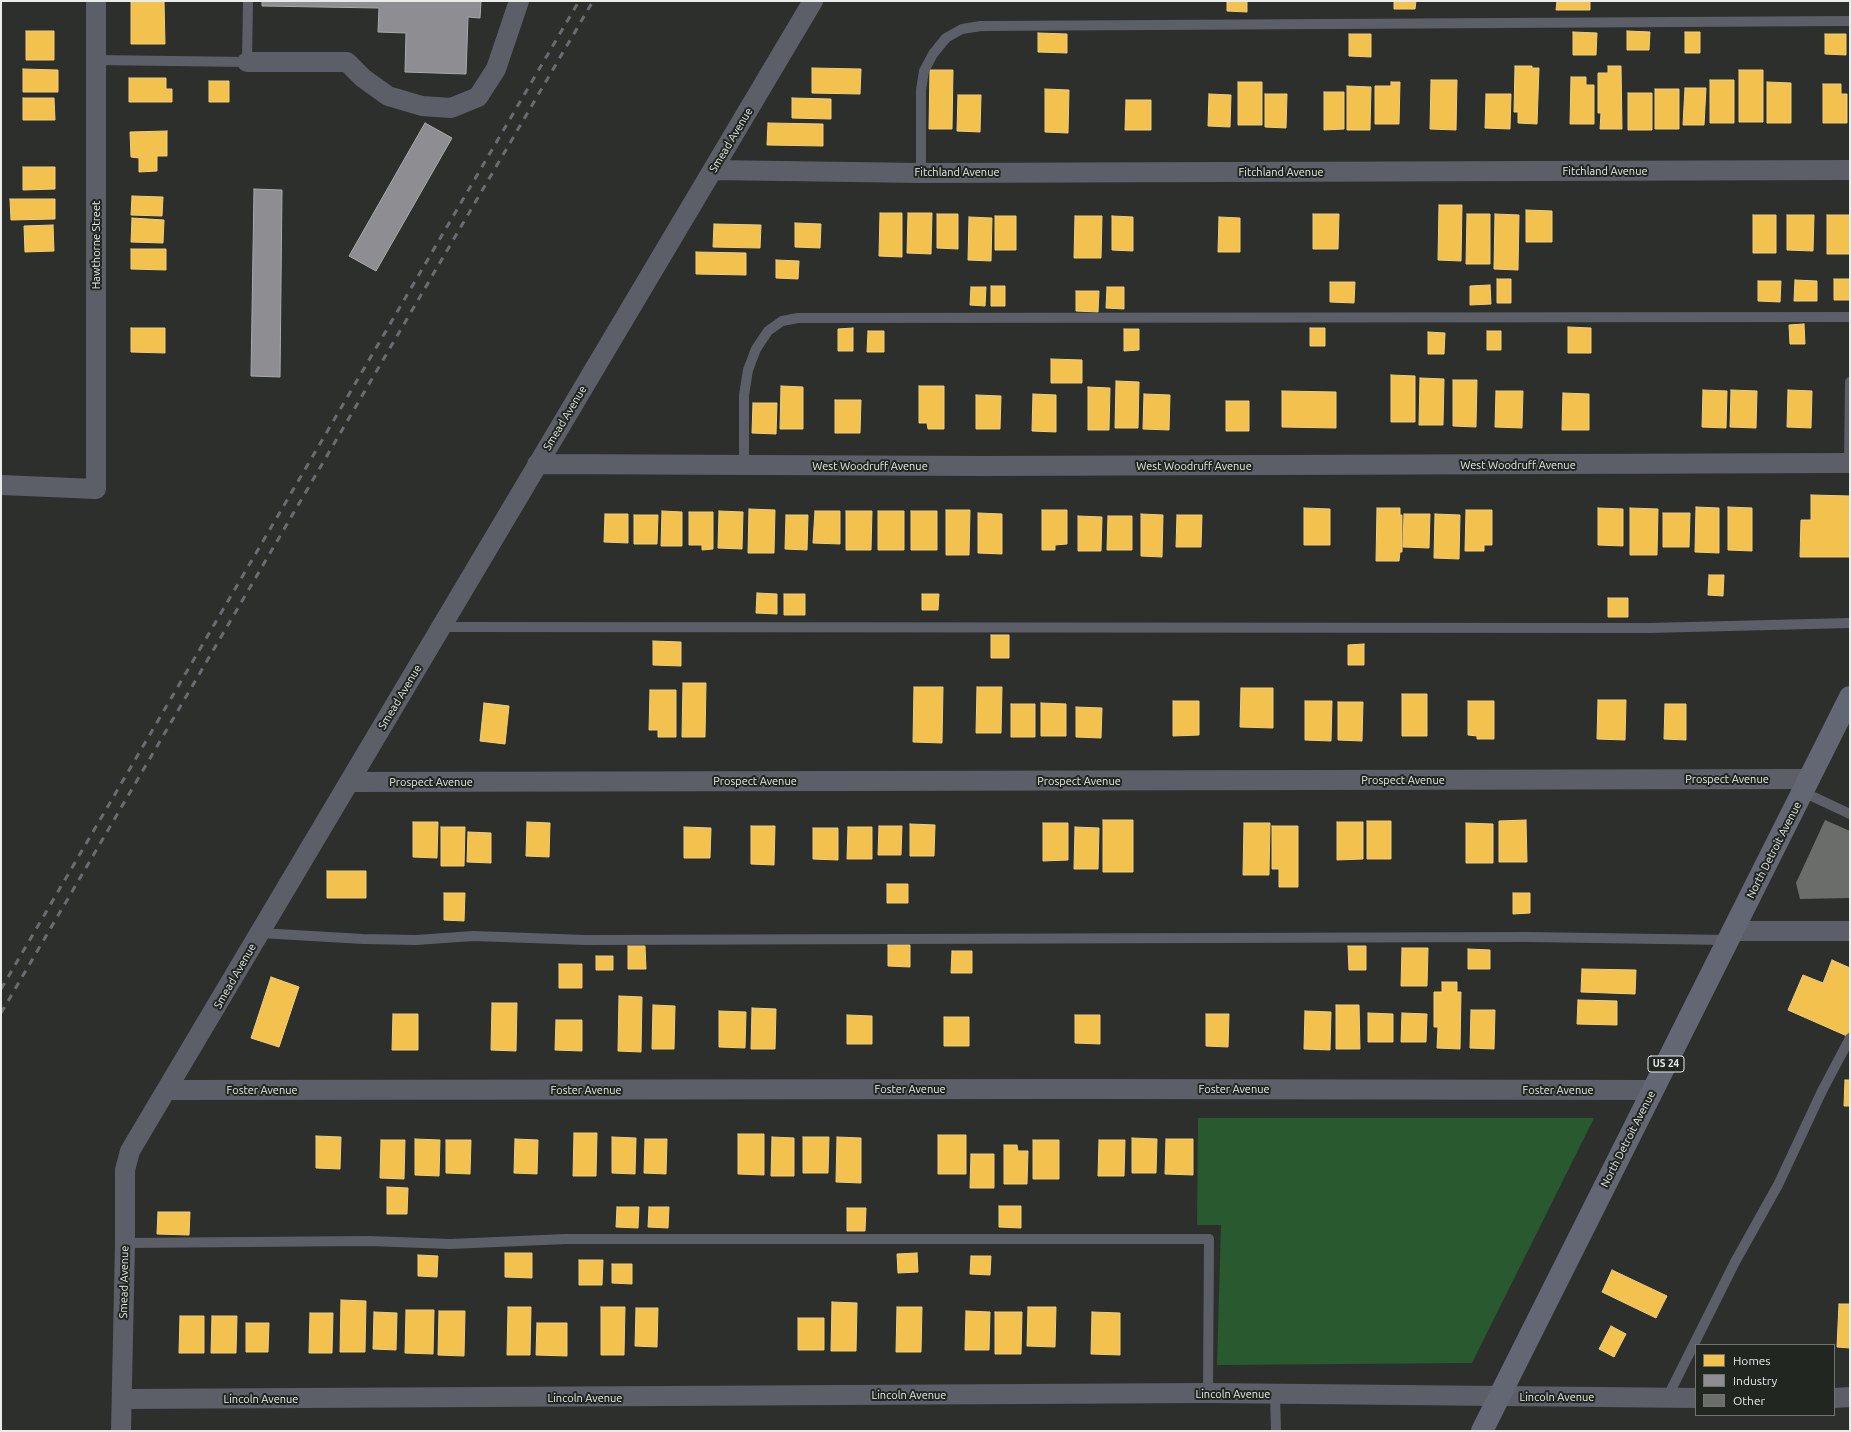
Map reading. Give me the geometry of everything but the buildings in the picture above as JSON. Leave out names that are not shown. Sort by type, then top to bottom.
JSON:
[{"type":"main road","name":"North Detroit Avenue","points":[[1482,1431],[1850,697]]},
{"type":"street","name":"Hawthorne Street","points":[[1,485],[96,489],[96,1]]},
{"type":"street","points":[[247,62],[347,62],[363,78],[388,96],[422,106],[451,108],[478,98],[496,69],[519,1]]},
{"type":"street","name":"Smead Avenue","points":[[121,1431],[125,1242],[124,1170],[130,1152],[813,1]]},
{"type":"street","name":"Fitchland Avenue","points":[[713,170],[921,173],[1850,170]]},
{"type":"street","name":"West Woodruff Avenue","points":[[537,464],[744,466],[1850,463]]},
{"type":"street","name":"Prospect Avenue","points":[[349,782],[1806,785]]},
{"type":"street","points":[[1731,935],[1850,931]]},
{"type":"street","name":"Foster Avenue","points":[[168,1090],[1085,1088],[1653,1090]]},
{"type":"street","name":"Lincoln Avenue","points":[[122,1399],[1208,1393],[1695,1398]]},
{"type":"street","points":[[1835,1398],[1850,1398]]},
{"type":"lane","points":[[96,60],[247,62],[248,1]]},
{"type":"lane","points":[[921,173],[921,90],[924,71],[933,54],[946,38],[962,29],[975,27],[1850,21]]},
{"type":"lane","points":[[744,466],[744,395],[748,370],[756,349],[768,331],[782,321],[798,318],[1850,317]]},
{"type":"lane","points":[[1850,382],[1850,463]]},
{"type":"lane","points":[[442,627],[1649,628],[1850,624]]},
{"type":"lane","points":[[1806,785],[1850,814]]},
{"type":"lane","points":[[260,933],[363,939],[416,940],[473,936],[586,940],[1731,935]]},
{"type":"lane","points":[[1667,1398],[1735,1262],[1778,1185],[1822,1091],[1850,1038]]},
{"type":"lane","points":[[125,1242],[369,1241],[450,1244],[566,1239],[1209,1239],[1208,1393]]},
{"type":"lane","points":[[1275,1394],[1276,1431]]},
{"type":"green space","points":[[1198,1118],[1594,1118],[1472,1363],[1217,1365],[1221,1225],[1197,1225]]},
{"type":"railway","points":[[1,989],[579,1]]},
{"type":"railway","points":[[1,1013],[593,1]]}]
